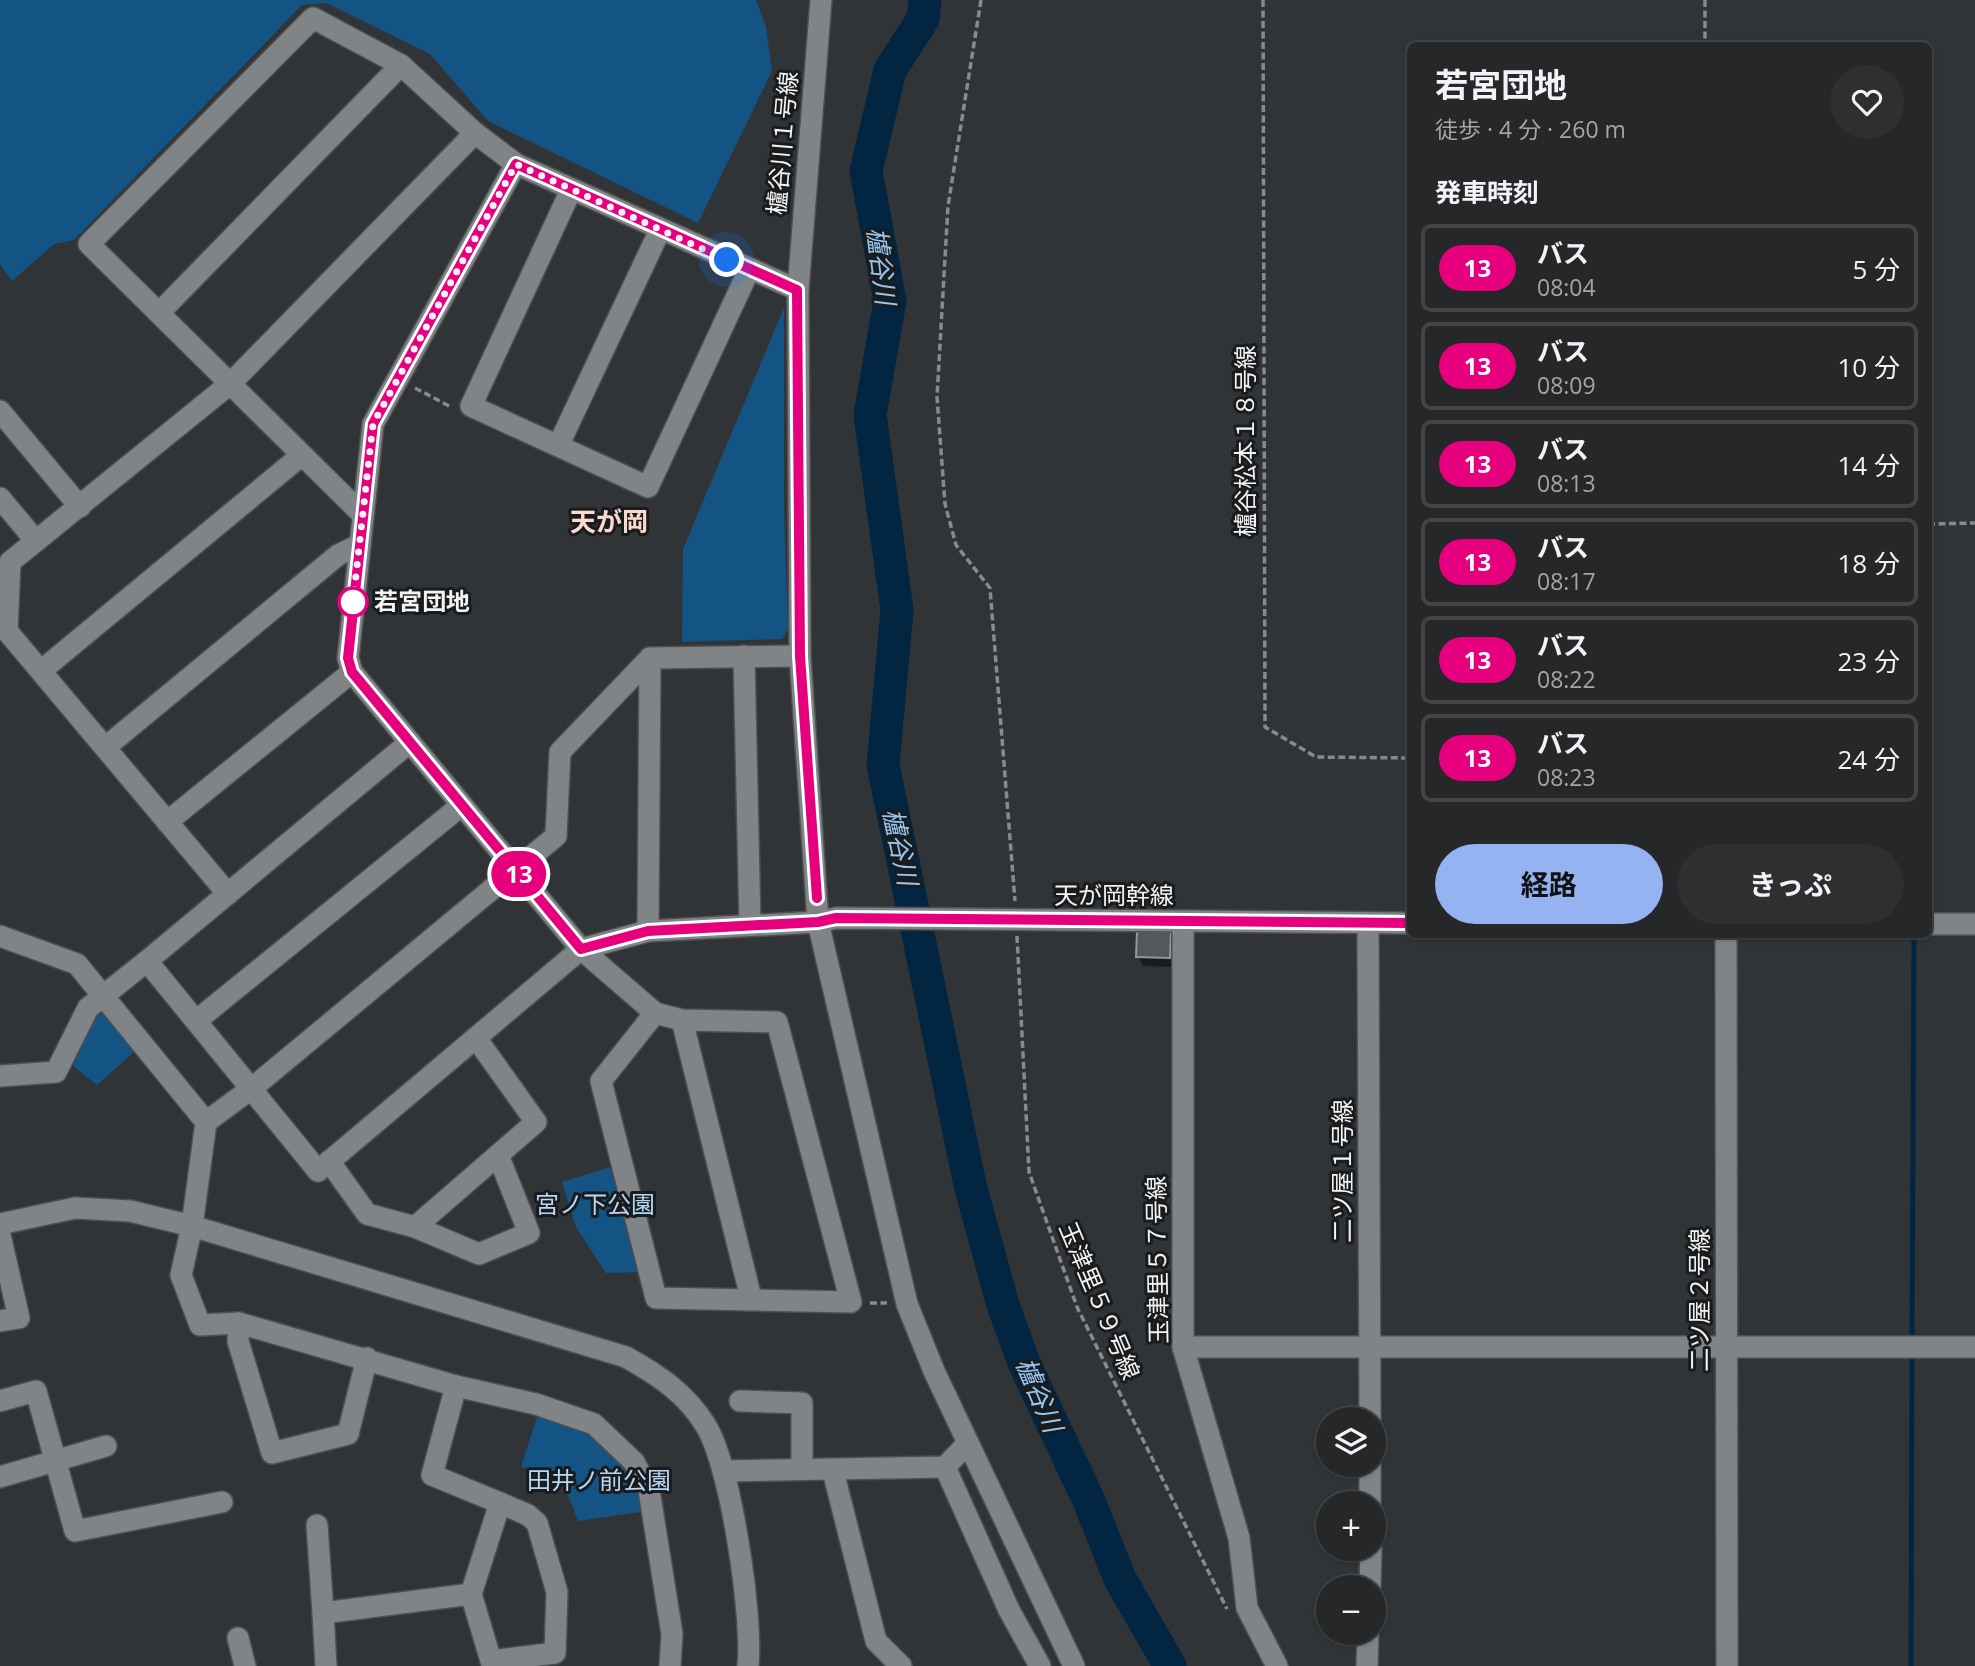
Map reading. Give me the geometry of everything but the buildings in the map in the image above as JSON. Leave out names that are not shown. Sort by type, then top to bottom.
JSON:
[{"type":"street","name":"櫨谷川１号線","points":[[821,0],[797,290],[800,656],[827,920],[907,1304],[968,1443],[1074,1666]]},
{"type":"street","points":[[362,514],[89,244],[313,18],[401,65],[475,133],[516,164],[797,290]]},
{"type":"street","points":[[159,313],[401,65]]},
{"type":"street","points":[[228,894],[107,746],[8,631],[10,562],[231,383],[475,133]]},
{"type":"street","points":[[516,164],[373,424],[348,658],[352,672],[581,949],[655,1013],[682,1020],[777,1022],[851,1302],[656,1298],[601,1081],[655,1013]]},
{"type":"street","points":[[571,190],[471,406],[648,487],[750,270]]},
{"type":"street","points":[[559,444],[660,230]]},
{"type":"street","points":[[0,411],[80,506]]},
{"type":"street","points":[[42,670],[302,455]]},
{"type":"street","points":[[0,498],[36,541]]},
{"type":"street","points":[[107,746],[338,555],[359,545]]},
{"type":"street","points":[[744,656],[750,926]]},
{"type":"street","points":[[670,1666],[673,1634],[649,1490],[634,1462],[594,1424],[536,1404],[456,1386],[368,1358],[239,1323],[200,1325],[181,1275],[192,1226],[206,1122],[251,1089],[556,836],[560,752],[650,658],[800,656]]},
{"type":"street","points":[[648,931],[650,658]]},
{"type":"street","points":[[167,822],[352,672]]},
{"type":"street","points":[[0,1076],[56,1072],[88,1008],[410,742]]},
{"type":"street","points":[[196,1021],[461,805]]},
{"type":"street","name":"天が岡幹線","points":[[581,949],[648,931],[827,920],[1407,923]]},
{"type":"street","name":"玉津里５７号線","points":[[1183,922],[1183,1348],[1239,1538],[1247,1608],[1277,1666]]},
{"type":"street","name":"二ツ屋１号線","points":[[1368,923],[1370,1407]]},
{"type":"street","points":[[1932,924],[1975,924]]},
{"type":"street","points":[[0,936],[77,964],[206,1122]]},
{"type":"street","name":"二ツ屋２号線","points":[[1726,938],[1727,1666]]},
{"type":"street","points":[[323,1166],[581,949]]},
{"type":"street","points":[[147,961],[251,1089],[367,1213],[415,1227],[479,1254],[529,1233],[498,1155]]},
{"type":"street","points":[[682,1020],[751,1298]]},
{"type":"street","points":[[415,1227],[536,1122],[475,1038]]},
{"type":"street","points":[[0,1224],[75,1208],[130,1211],[192,1226],[626,1357],[661,1377],[683,1395],[707,1426],[725,1471],[745,1604],[748,1666]]},
{"type":"street","points":[[0,1235],[19,1318],[0,1321]]},
{"type":"street","points":[[239,1323],[238,1341],[272,1453],[348,1434],[368,1358]]},
{"type":"street","points":[[1183,1348],[1975,1347]]},
{"type":"street","points":[[456,1386],[432,1475],[500,1503],[528,1515],[537,1523],[557,1592],[555,1653],[491,1661],[471,1594],[500,1503]]},
{"type":"street","points":[[0,1401],[36,1391],[75,1531],[222,1502]]},
{"type":"street","points":[[740,1401],[802,1404],[802,1468]]},
{"type":"street","points":[[725,1471],[945,1467],[968,1443]]},
{"type":"street","points":[[0,1477],[106,1446]]},
{"type":"street","points":[[945,1467],[1009,1610],[1040,1666]]},
{"type":"street","points":[[833,1471],[876,1642],[901,1666]]},
{"type":"street","points":[[317,1525],[326,1666]]},
{"type":"street","points":[[323,1613],[471,1594]]},
{"type":"street","points":[[238,1639],[244,1666]]},
{"type":"street","points":[[1367,1666],[1368,1645]]},
{"type":"path","name":"玉津里５９号線","points":[[981,0],[948,206],[937,397],[945,504],[956,545],[990,588],[1029,1172],[1077,1307],[1232,1620]]},
{"type":"path","name":"櫨谷松本１８号線","points":[[1262,0],[1265,727],[1316,757],[1407,758]]},
{"type":"path","points":[[1705,0],[1705,42]]},
{"type":"path","points":[[397,379],[453,408],[471,406]]},
{"type":"path","points":[[1932,523],[1975,523]]},
{"type":"path","points":[[851,1302],[907,1304]]},
{"type":"green space","points":[[0,0],[756,0],[766,27],[772,71],[698,223],[488,121],[430,54],[326,3],[302,5],[74,240],[54,244],[12,281],[0,264]]},
{"type":"green space","points":[[784,308],[784,511],[788,629],[782,639],[682,642],[683,549]]},
{"type":"green space","points":[[104,1012],[135,1051],[97,1085],[73,1066],[93,1018]]},
{"type":"green space","name":"宮ノ下公園","points":[[610,1167],[639,1272],[606,1273],[576,1227],[562,1182]]},
{"type":"green space","name":"田井ノ前公園","points":[[539,1411],[588,1428],[633,1474],[647,1511],[578,1521],[560,1484],[545,1474],[521,1467]]},
{"type":"waterway","name":"櫨谷川","points":[[925,0],[923,19],[890,70],[866,171],[890,301],[870,415],[897,610],[883,765],[970,1185],[1003,1305],[1024,1363],[1089,1501],[1120,1579],[1170,1666]]},
{"type":"waterway","points":[[1912,1341],[1914,938]]},
{"type":"waterway","points":[[1911,1666],[1912,1351]]},
{"type":"bus line","name":"13","points":[[817,898],[800,656],[797,290],[516,164],[373,424],[348,658],[352,672],[581,949],[648,931],[818,922],[836,918],[1407,923]]},
{"type":"place","name":"若宮団地","points":[[353,602]]},
{"type":"district","name":"天が岡","points":[[609,522]]},
{"type":"route","points":[[353,602],[373,424],[516,164],[727,260]]}]
